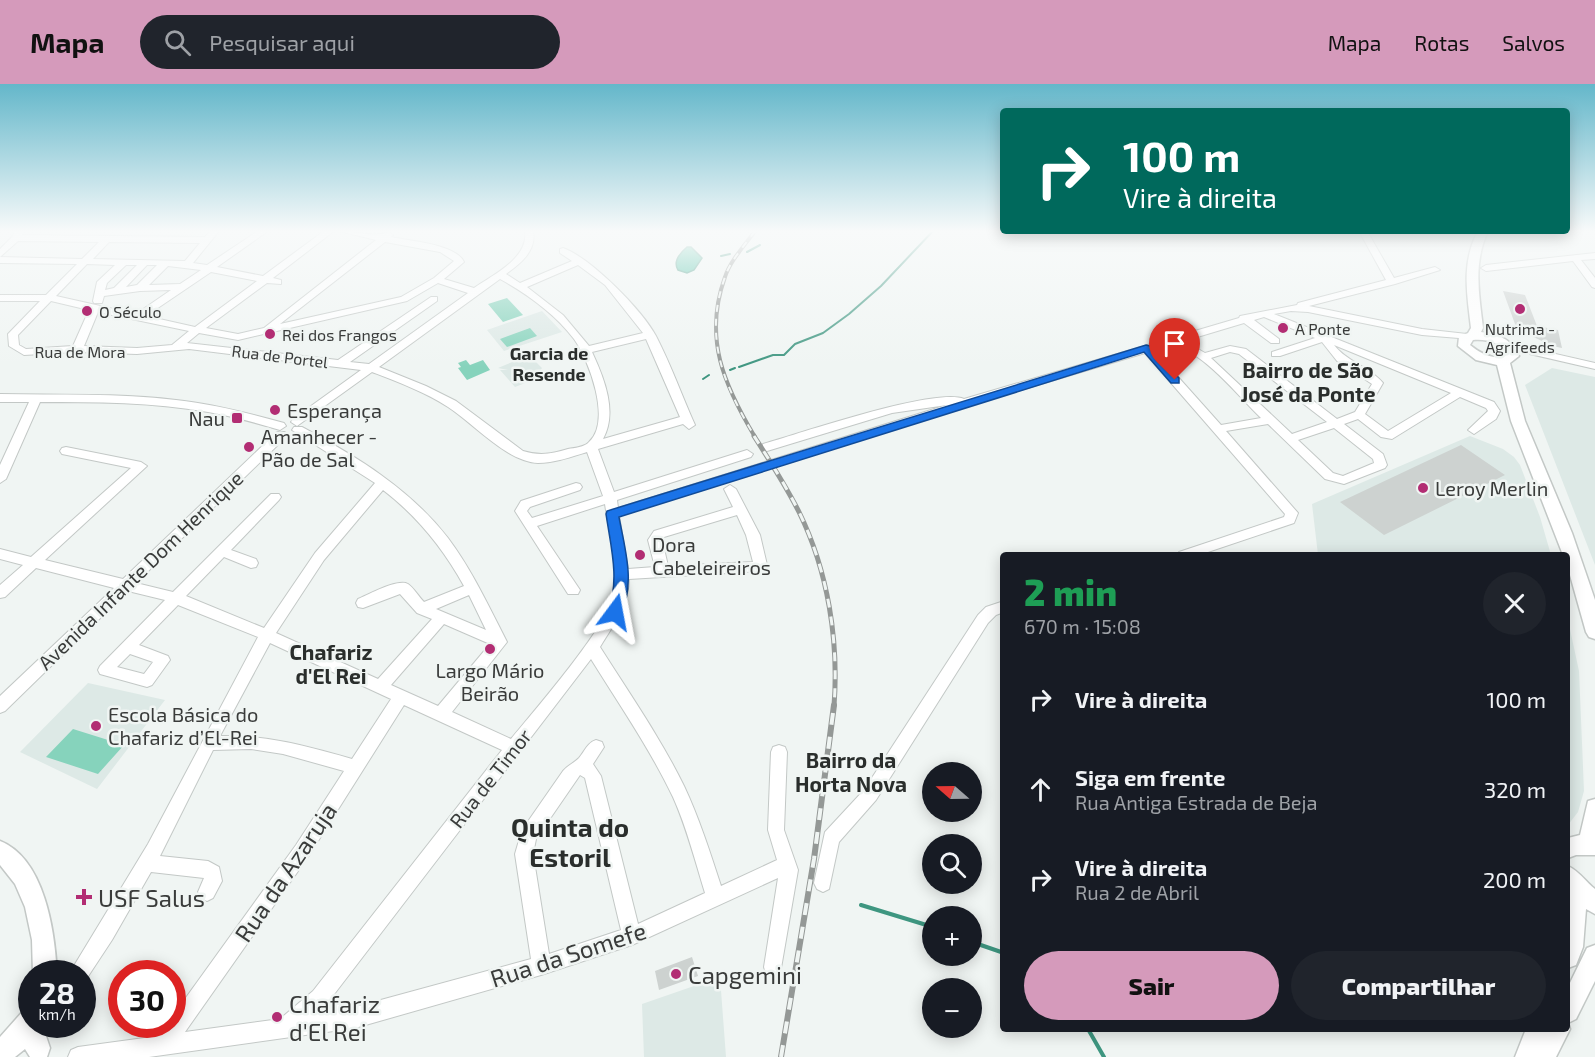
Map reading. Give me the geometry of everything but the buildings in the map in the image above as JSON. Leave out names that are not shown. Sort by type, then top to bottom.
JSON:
[{"type":"main road","points":[[1469,341],[1477,328],[1470,276]]},
{"type":"main road","points":[[1474,301],[1491,338],[1508,354],[1511,400]]},
{"type":"main road","points":[[1469,341],[1491,338]]},
{"type":"main road","points":[[1469,341],[1511,400],[1564,533],[1595,632]]},
{"type":"main road","points":[[1484,359],[1508,354]]},
{"type":"main road","points":[[1570,847],[1574,844],[1592,845],[1595,808]]},
{"type":"main road","points":[[0,851],[18,870],[37,907],[44,941],[45,960]]},
{"type":"main road","points":[[1572,883],[1595,903]]},
{"type":"main road","points":[[1570,952],[1572,947],[1572,883]]},
{"type":"main road","points":[[1570,1007],[1595,956]]},
{"type":"main road","points":[[1527,1057],[1537,1032]]},
{"type":"main road","points":[[1543,1057],[1556,1032]]},
{"type":"main road","points":[[3,1052],[18,1034]]},
{"type":"main road","points":[[3,1052],[26,1037],[35,1039],[39,1043]]},
{"type":"street","points":[[13,334],[70,276]]},
{"type":"street","points":[[77,349],[98,301],[102,282],[108,276]]},
{"type":"street","points":[[98,301],[118,290],[131,276]]},
{"type":"street","points":[[140,288],[152,276]]},
{"type":"street","points":[[138,317],[198,276]]},
{"type":"street","points":[[252,276],[278,282]]},
{"type":"street","points":[[174,347],[269,276]]},
{"type":"street","points":[[264,332],[335,276]]},
{"type":"street","points":[[0,298],[98,301],[138,317],[233,337],[264,332],[404,298],[442,276]]},
{"type":"street","points":[[0,398],[170,401],[225,410],[291,434],[312,411],[498,276]]},
{"type":"street","points":[[503,276],[521,286],[563,322],[586,350],[598,383],[606,417],[602,434],[592,446]]},
{"type":"street","points":[[521,286],[543,276]]},
{"type":"street","points":[[586,350],[650,335],[608,283],[599,276]]},
{"type":"street","points":[[1389,276],[1392,282]]},
{"type":"street","points":[[612,514],[1167,341],[1186,340],[1244,318],[1412,276]]},
{"type":"street","points":[[437,280],[476,292]]},
{"type":"street","points":[[118,290],[182,287]]},
{"type":"street","name":"Rua de Portel","points":[[341,363],[434,298]]},
{"type":"street","points":[[1291,308],[1319,311],[1469,341]]},
{"type":"street","points":[[1263,313],[1460,392],[1493,408],[1492,416],[1474,430]]},
{"type":"street","points":[[1244,318],[1275,341]]},
{"type":"street","name":"Rua de Mora","points":[[0,335],[13,334],[12,343],[24,352],[77,349],[137,351],[174,347],[218,348]]},
{"type":"street","name":"Rua de Portel","points":[[218,348],[371,368],[422,388],[452,404],[519,454],[545,459],[688,422],[650,335]]},
{"type":"street","points":[[1276,354],[1325,339]]},
{"type":"street","points":[[1290,439],[1359,415],[1378,383],[1338,356],[1328,346],[1325,339]]},
{"type":"street","points":[[1186,340],[1329,476],[1344,480],[1382,465],[1379,457],[1242,351],[1230,349],[1204,357]]},
{"type":"street","points":[[1146,348],[1290,508],[1292,517],[1289,520],[1193,552]]},
{"type":"street","points":[[1508,354],[1595,366]]},
{"type":"street","points":[[1359,415],[1385,434],[1392,435],[1460,392]]},
{"type":"street","points":[[0,479],[36,398]]},
{"type":"street","points":[[767,447],[891,410],[946,400],[967,402]]},
{"type":"street","points":[[1219,429],[1271,420]]},
{"type":"street","points":[[298,426],[382,483],[424,519],[444,544],[500,642]]},
{"type":"street","name":"Avenida Infante Dom Henrique","points":[[0,706],[280,430]]},
{"type":"street","name":"Rua de Timor","points":[[285,1027],[320,998],[592,647],[615,612],[621,596],[622,574],[610,498],[592,446]]},
{"type":"street","points":[[0,592],[141,466],[66,451]]},
{"type":"street","points":[[528,524],[747,453]]},
{"type":"street","points":[[87,960],[123,907],[208,742],[267,635],[303,578],[360,506],[382,483]]},
{"type":"street","points":[[573,590],[521,511],[525,504],[576,488]]},
{"type":"street","points":[[622,574],[756,567],[761,562],[753,535],[730,489]]},
{"type":"street","points":[[128,647],[274,497]]},
{"type":"street","points":[[663,573],[655,540],[659,534],[741,509]]},
{"type":"street","points":[[221,552],[251,563]]},
{"type":"street","points":[[0,554],[176,598],[267,635],[514,748]]},
{"type":"street","points":[[363,603],[394,589],[403,588],[422,609],[500,642]]},
{"type":"street","points":[[422,609],[471,588]]},
{"type":"street","points":[[823,884],[831,838],[870,795],[983,619],[991,610],[1000,607]]},
{"type":"street","points":[[380,687],[442,617]]},
{"type":"street","points":[[440,715],[500,642]]},
{"type":"street","points":[[592,647],[661,758],[678,791],[693,825],[716,898]]},
{"type":"street","name":"Rua da Azaruja","points":[[165,1044],[302,850],[401,697]]},
{"type":"street","points":[[208,742],[251,742],[283,747],[356,767]]},
{"type":"street","points":[[541,966],[524,854],[525,846],[528,836],[569,776],[575,769],[582,767],[596,747]]},
{"type":"street","points":[[773,967],[789,870],[776,830],[779,752]]},
{"type":"street","points":[[582,767],[589,770],[593,776],[632,936]]},
{"type":"street","points":[[147,863],[208,870],[213,873],[213,881],[207,892]]},
{"type":"street","name":"Rua da Somefe","points":[[78,1057],[138,1052],[165,1044],[355,1018],[541,966],[632,936],[777,868],[789,870]]},
{"type":"street","points":[[320,998],[340,1020]]},
{"type":"shaded area","points":[[507,298],[523,315],[503,322],[488,304]]},
{"type":"shaded area","points":[[542,311],[562,332],[504,351],[487,330]]},
{"type":"shaded area","points":[[530,328],[537,336],[507,347],[500,339]]},
{"type":"shaded area","points":[[529,355],[542,368],[536,376],[538,378],[515,387],[500,370],[508,370],[498,368]]},
{"type":"shaded area","points":[[466,360],[470,365],[483,360],[490,370],[467,380],[458,368],[461,367],[458,363]]},
{"type":"shaded area","points":[[1552,368],[1595,377],[1595,565],[1525,385]]},
{"type":"shaded area","points":[[1470,436],[1503,449],[1520,465],[1540,517],[1550,552],[1318,552],[1312,504]]},
{"type":"shaded area","points":[[1570,629],[1579,671],[1584,791],[1578,812],[1570,822]]},
{"type":"shaded area","name":"Escola Básica do Chafariz d’El-Rei","points":[[88,683],[165,700],[97,789],[20,752]]},
{"type":"shaded area","points":[[73,729],[124,745],[98,774],[46,757]]},
{"type":"shaded area","points":[[720,977],[726,1057],[644,1057],[642,1004]]},
{"type":"waterway","points":[[739,367],[773,355],[784,355],[795,344],[823,333],[849,314],[890,276]]},
{"type":"waterway","points":[[730,370],[735,368]]},
{"type":"waterway","points":[[703,379],[709,375]]},
{"type":"waterway","points":[[861,905],[922,924]]},
{"type":"waterway","points":[[982,945],[1000,952]]},
{"type":"waterway","points":[[1090,1032],[1104,1057]]},
{"type":"railway","points":[[725,276],[716,320],[720,360],[734,399],[755,437]]},
{"type":"railway","points":[[754,436],[794,502],[817,558],[833,632],[834,706]]},
{"type":"railway","points":[[781,1057],[814,859],[834,705]]},
{"type":"place","name":"Nutrima - Agrifeeds","points":[[1520,309]]},
{"type":"place","name":"O Século","points":[[87,311]]},
{"type":"place","name":"A Ponte","points":[[1283,328]]},
{"type":"place","name":"Rei dos Frangos","points":[[270,334]]},
{"type":"place","name":"Esperança","points":[[275,410]]},
{"type":"place","name":"Nau","points":[[237,418]]},
{"type":"place","name":"Amanhecer - Pão de Sal","points":[[249,447]]},
{"type":"place","name":"Leroy Merlin","points":[[1423,488]]},
{"type":"place","name":"Dora Cabeleireiros","points":[[640,555]]},
{"type":"place","name":"Largo Mário Beirão","points":[[490,649]]},
{"type":"place","name":"Escola Básica do Chafariz d’El-Rei","points":[[96,726]]},
{"type":"place","name":"USF Salus","points":[[84,897]]},
{"type":"place","name":"Capgemini","points":[[676,974]]},
{"type":"place","name":"Chafariz d'El Rei","points":[[277,1017]]},
{"type":"district","name":"Garcia de Resende","points":[[549,363]]},
{"type":"district","name":"Bairro de São José da Ponte","points":[[1308,381]]},
{"type":"district","name":"Chafariz d'El Rei","points":[[331,663]]},
{"type":"district","name":"Bairro da Horta Nova","points":[[851,771]]},
{"type":"district","name":"Quinta do Estoril","points":[[570,841]]},
{"type":"route","points":[[615,612],[621,596],[622,574],[612,514],[1146,348],[1175,380]]}]
